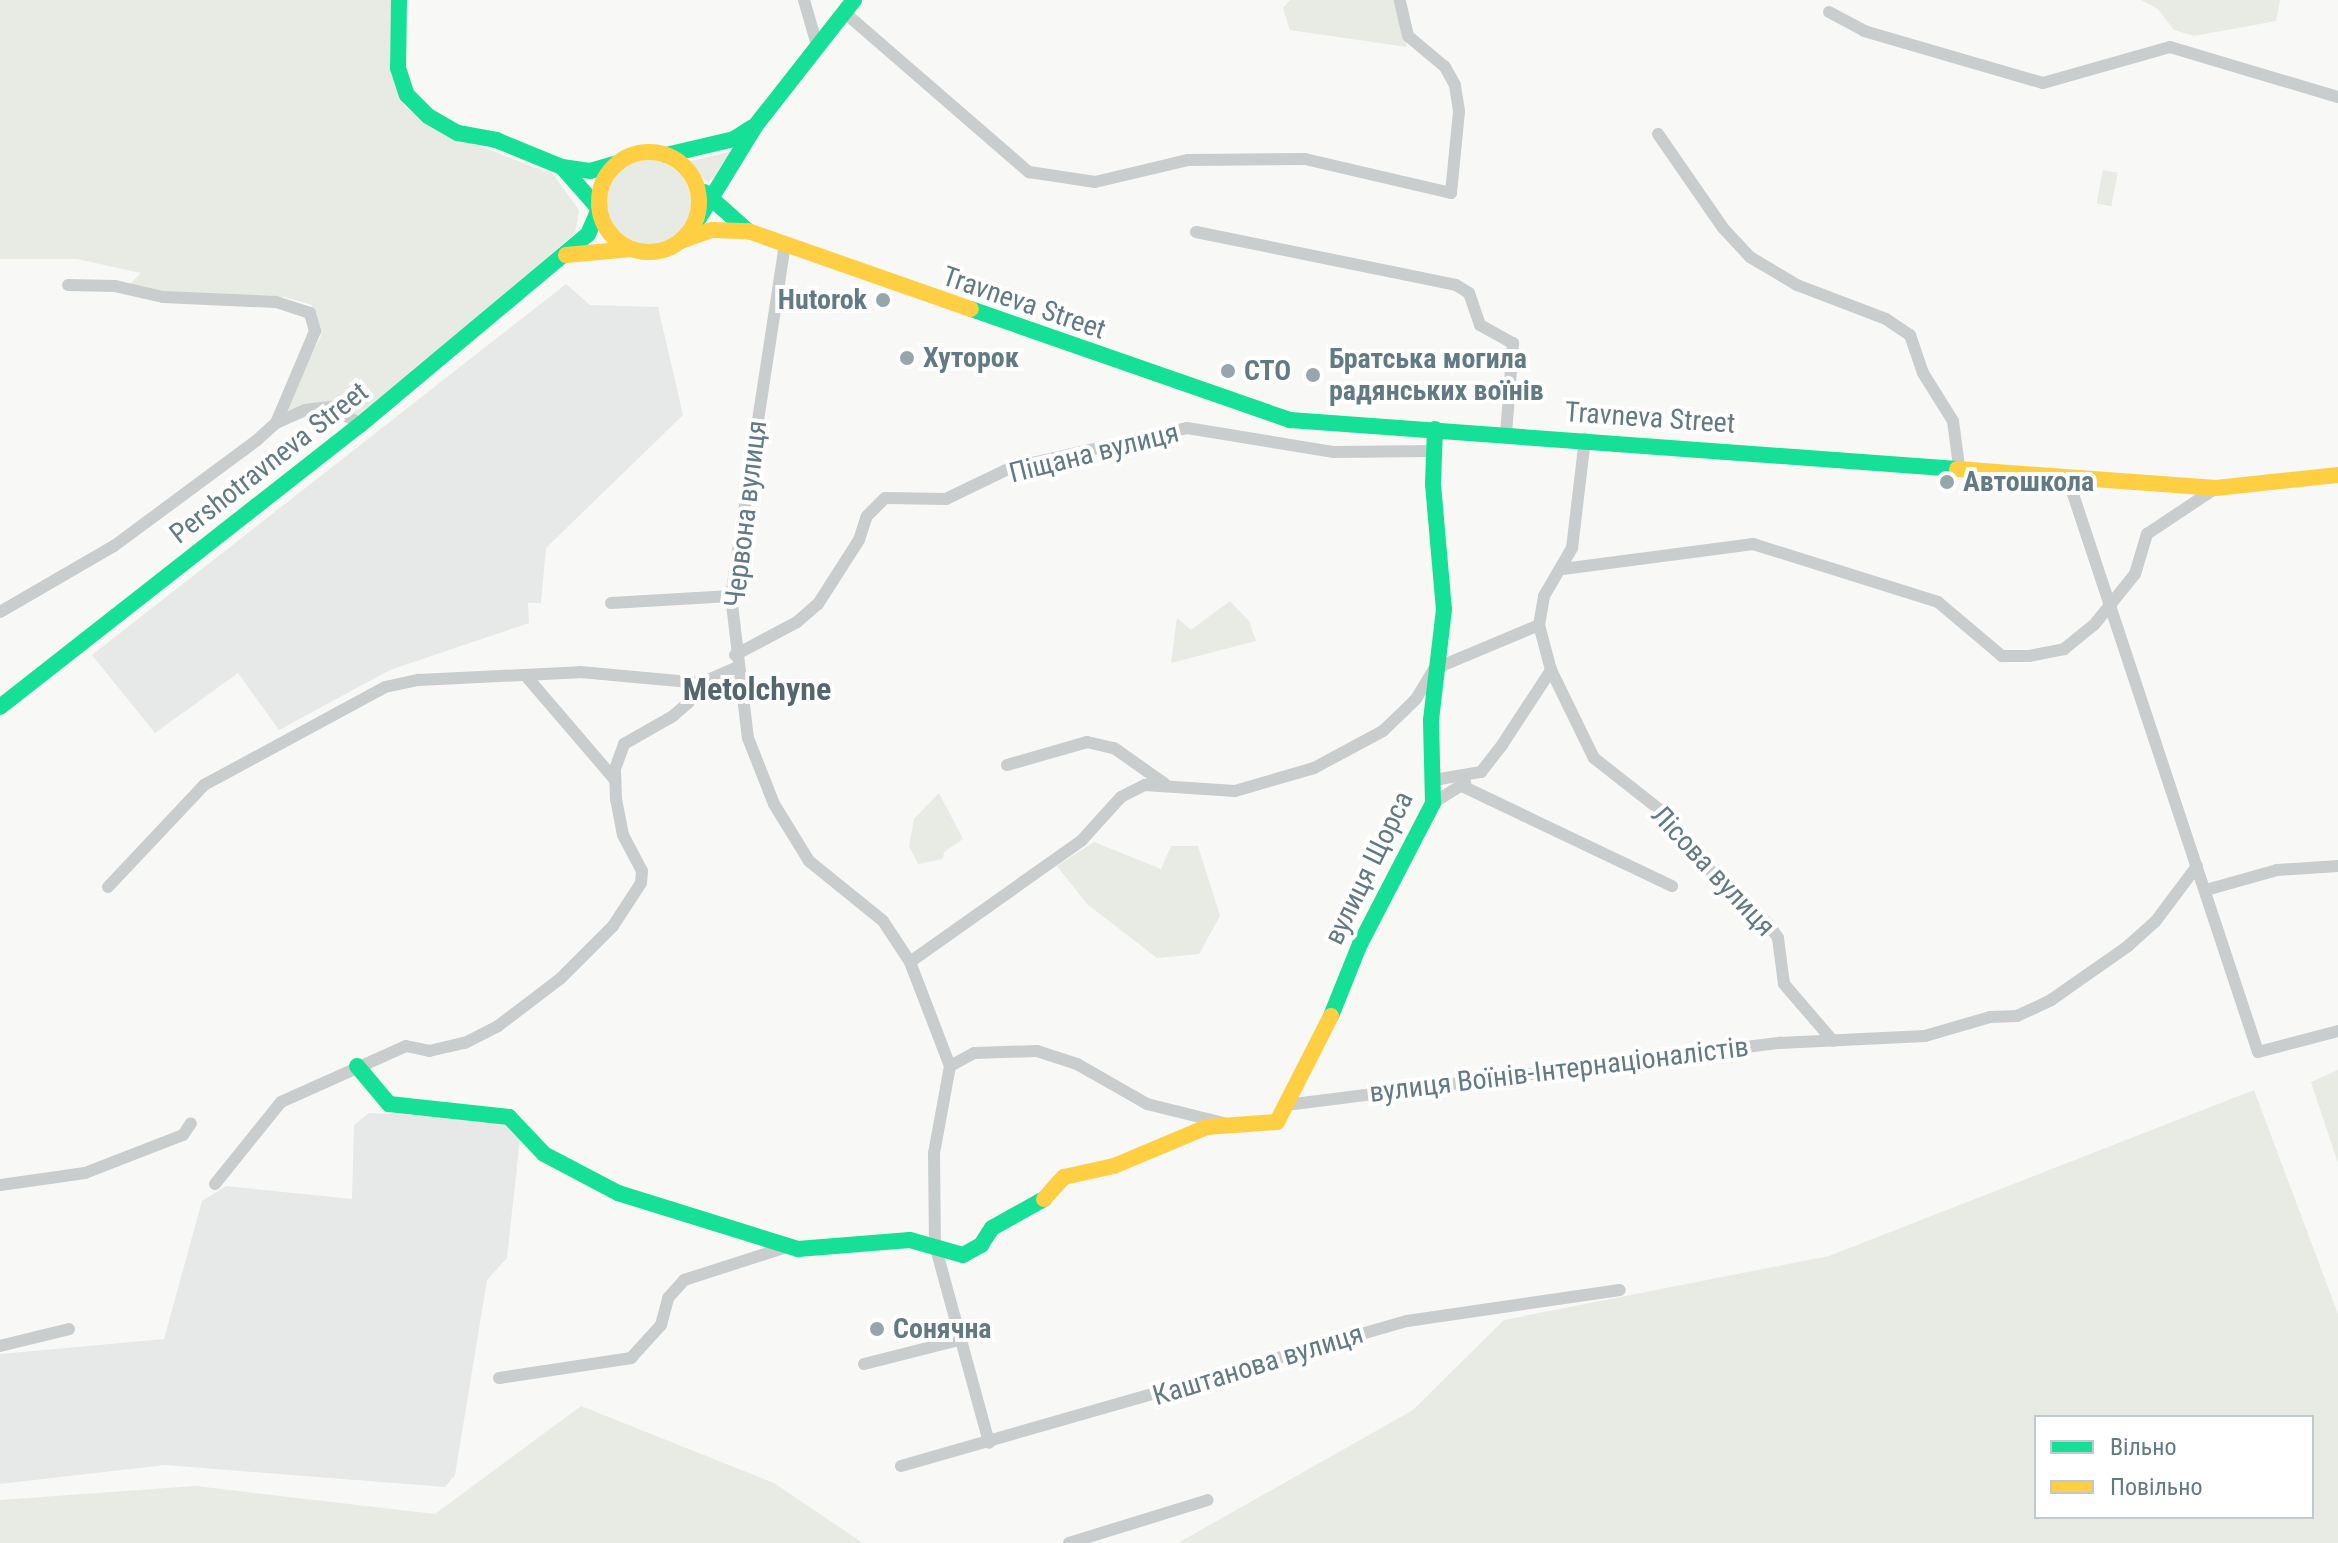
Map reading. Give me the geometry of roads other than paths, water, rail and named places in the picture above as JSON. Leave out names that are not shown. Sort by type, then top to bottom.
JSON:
[{"type":"street","points":[[399,0],[398,68],[407,95],[428,116],[458,133],[496,140],[562,167],[590,171],[649,152],[666,155],[681,164],[695,183],[748,231]]},
{"type":"street","points":[[804,0],[817,45]]},
{"type":"street","points":[[681,241],[756,125],[849,6],[1029,172],[1095,182],[1188,160],[1305,159],[1451,193],[1459,111],[1455,85],[1445,67],[1408,36],[1400,0]]},
{"type":"street","points":[[1829,12],[1864,31],[2043,83],[2170,47],[2338,97]]},
{"type":"street","points":[[666,155],[734,139],[756,125]]},
{"type":"street","points":[[1658,134],[1696,193],[1750,257],[1797,285],[1886,319],[1910,335],[1923,373],[1953,421],[1959,466]]},
{"type":"street","points":[[599,209],[602,185],[618,163]]},
{"type":"street","points":[[562,167],[599,209],[612,236],[631,249]]},
{"type":"street","points":[[693,226],[699,204],[695,183]]},
{"type":"street","name":"Pershotravneva Street","points":[[0,707],[361,424],[566,255],[588,234],[599,209]]},
{"type":"street","points":[[566,255],[631,249],[653,252],[712,230],[748,231]]},
{"type":"street","name":"Travneva Street","points":[[748,231],[1290,420],[1959,466],[2216,488],[2338,475]]},
{"type":"street","points":[[1196,232],[1456,285],[1469,293],[1480,325],[1513,343],[1506,433]]},
{"type":"street","name":"Червона вулиця","points":[[785,244],[731,596],[736,661],[748,738],[774,804],[809,861],[883,921],[910,962],[950,1066]]},
{"type":"street","points":[[68,285],[300,306],[310,313],[315,331],[276,423]]},
{"type":"street","points":[[0,612],[114,546],[276,423],[305,410],[331,407],[361,424]]},
{"type":"street","name":"Піщана вулиця","points":[[736,661],[797,622],[818,604],[859,540],[867,516],[885,498],[946,499],[989,482],[1010,468],[1187,428],[1248,442],[1360,454],[1434,451]]},
{"type":"street","name":"вулиця Щорса","points":[[1286,1105],[1321,1041],[1392,878],[1433,803],[1434,669],[1444,610],[1435,429]]},
{"type":"street","points":[[910,962],[1082,840],[1121,797],[1145,785],[1235,791],[1314,768],[1383,731],[1416,699],[1434,669],[1539,625],[1544,596],[1563,569],[1582,499],[1585,439]]},
{"type":"street","points":[[2067,476],[2258,1052],[2338,1031]]},
{"type":"street","points":[[1563,569],[1608,567],[1753,544],[1938,602],[2002,656],[2064,649],[2094,625],[2135,574],[2147,534],[2216,488]]},
{"type":"street","points":[[611,603],[731,596]]},
{"type":"street","name":"Лісова вулиця","points":[[1539,625],[1551,670],[1594,758],[1664,813],[1714,875],[1768,924],[1778,938],[1784,984],[1833,1041]]},
{"type":"street","points":[[108,887],[189,796],[353,702],[419,680],[580,672],[701,683],[736,661]]},
{"type":"street","points":[[1433,803],[1481,772],[1551,670]]},
{"type":"street","points":[[526,676],[615,780]]},
{"type":"street","points":[[215,1184],[281,1102],[406,1046],[429,1051],[465,1043],[498,1026],[560,979],[613,926],[636,894],[642,871],[623,835],[615,780],[624,744],[673,716],[699,693],[701,683]]},
{"type":"street","points":[[1007,765],[1087,742],[1114,748],[1165,784]]},
{"type":"street","points":[[1434,780],[1481,772]]},
{"type":"street","points":[[1460,785],[1672,886]]},
{"type":"street","name":"вулиця Воїнів-Інтернаціоналістів","points":[[1286,1105],[1611,1061],[1925,1036],[2033,1010],[2128,946],[2155,922],[2197,866]]},
{"type":"street","points":[[2206,890],[2277,870],[2338,866]]},
{"type":"street","points":[[989,1443],[935,1245],[934,1153],[950,1066],[974,1053],[1037,1051],[1077,1064],[1147,1104],[1227,1124],[1277,1122],[1286,1105]]},
{"type":"street","points":[[357,1066],[389,1104],[509,1117],[535,1139],[544,1154],[618,1193],[790,1246],[830,1249],[910,1240],[963,1255],[981,1245],[992,1228],[1047,1197],[1064,1177],[1114,1166],[1227,1124]]},
{"type":"street","points":[[0,1185],[85,1173],[183,1135],[191,1123]]},
{"type":"street","points":[[499,1378],[595,1360],[622,1361],[642,1349],[661,1325],[668,1298],[684,1280],[790,1246]]},
{"type":"street","name":"Каштанова вулиця","points":[[901,1466],[1407,1321],[1620,1290]]},
{"type":"street","points":[[0,1346],[69,1329]]},
{"type":"street","points":[[864,1364],[959,1340]]},
{"type":"street","points":[[1069,1543],[1208,1500]]},
{"type":"place","name":"Hutorok","points":[[883,300]]},
{"type":"place","name":"Хуторок","points":[[907,358]]},
{"type":"place","name":"СТО","points":[[1228,371]]},
{"type":"place","name":"Братська могила радянських воїнів","points":[[1313,375]]},
{"type":"place","name":"Автошкола","points":[[1947,482]]},
{"type":"place","name":"Сонячна","points":[[877,1329]]},
{"type":"district","name":"Metolchyne","points":[[757,689]]}]
